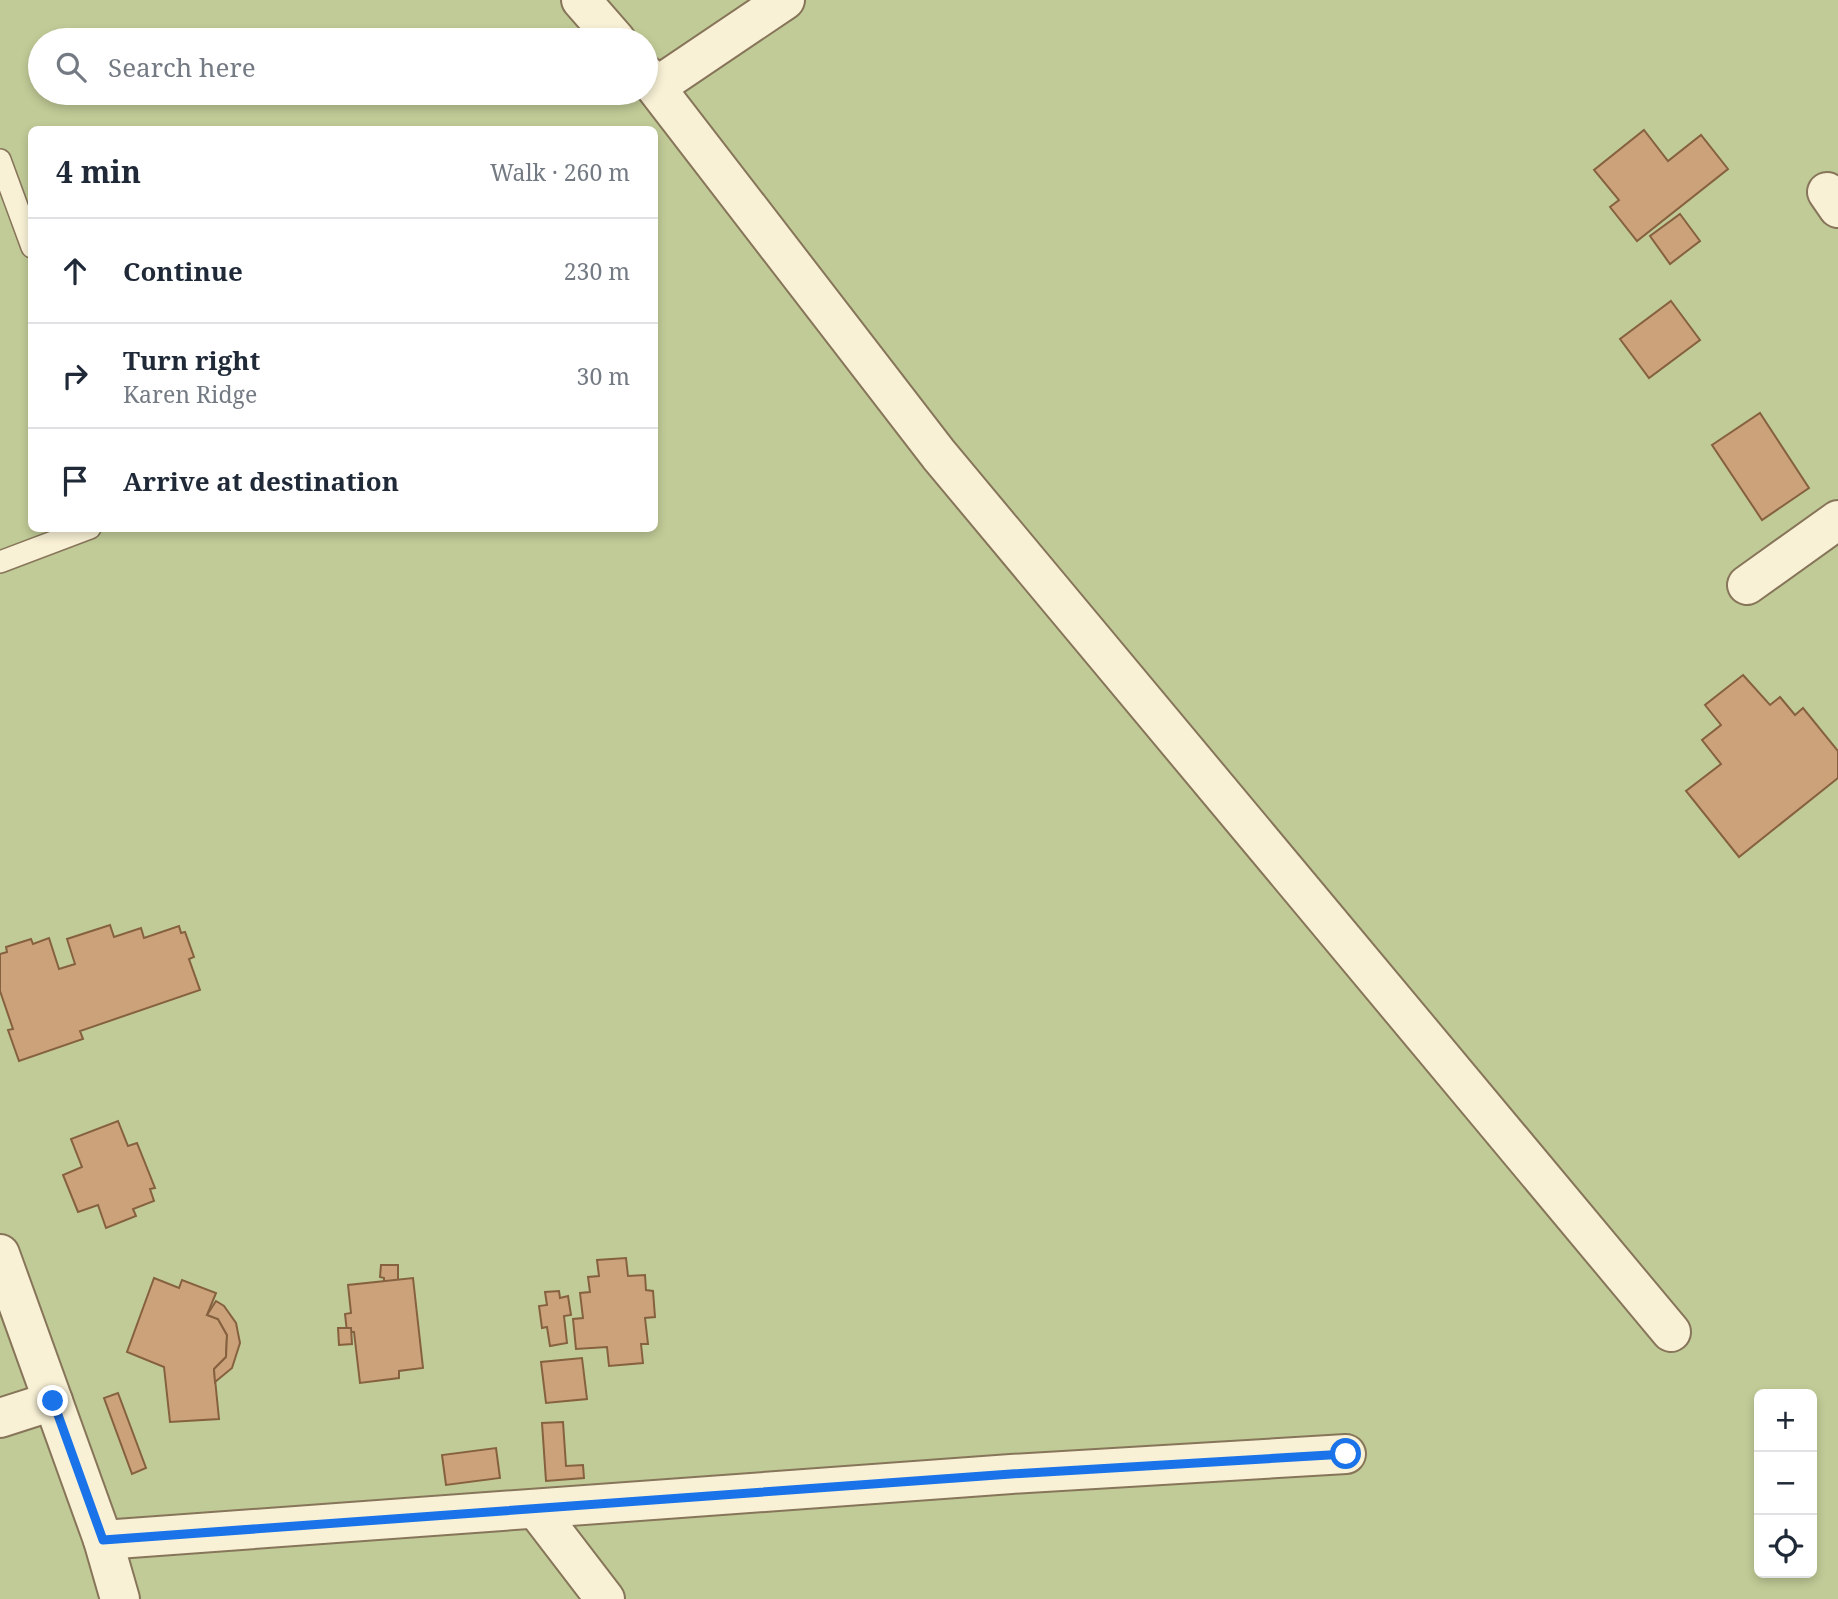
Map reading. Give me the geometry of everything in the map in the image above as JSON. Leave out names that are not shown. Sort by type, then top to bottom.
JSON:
[{"type":"street","points":[[581,0],[605,28]]},
{"type":"street","points":[[658,77],[785,0]]},
{"type":"street","points":[[658,90],[939,454],[1671,1332]]},
{"type":"street","points":[[1747,585],[1838,520]]},
{"type":"street","points":[[0,1254],[103,1540],[120,1599]]},
{"type":"street","points":[[0,1418],[53,1401]]},
{"type":"street","points":[[103,1540],[1011,1474],[1346,1454]]},
{"type":"street","points":[[536,1508],[605,1599]]},
{"type":"lane","points":[[0,160],[28,236]]},
{"type":"lane","points":[[0,562],[79,532]]},
{"type":"green space","points":[[0,0],[1838,0],[1838,1599],[0,1599]]},
{"type":"building","points":[[1644,130],[1668,161],[1701,135],[1728,169],[1637,241],[1610,207],[1619,200],[1594,170]]},
{"type":"building","points":[[1680,214],[1700,241],[1670,264],[1650,236]]},
{"type":"building","points":[[1671,301],[1700,340],[1649,378],[1620,339]]},
{"type":"building","points":[[1760,413],[1809,488],[1762,520],[1712,445]]},
{"type":"building","points":[[1743,675],[1770,705],[1780,697],[1795,715],[1803,708],[1838,751],[1838,778],[1739,857],[1686,791],[1721,764],[1702,740],[1721,725],[1705,705]]},
{"type":"building","points":[[110,925],[114,937],[141,928],[144,938],[179,926],[181,933],[185,932],[194,957],[189,959],[200,990],[80,1031],[83,1039],[19,1061],[8,1030],[13,1029],[0,991],[0,954],[7,952],[6,947],[31,939],[33,944],[49,938],[59,969],[75,964],[67,939]]},
{"type":"building","points":[[118,1121],[128,1146],[137,1143],[155,1188],[150,1189],[154,1201],[133,1209],[136,1216],[106,1228],[98,1205],[78,1212],[63,1175],[82,1167],[71,1139]]},
{"type":"building","points":[[626,1258],[628,1276],[645,1275],[646,1290],[653,1291],[655,1317],[645,1318],[648,1344],[641,1344],[643,1363],[609,1366],[607,1347],[576,1349],[573,1319],[583,1318],[580,1293],[590,1292],[588,1277],[599,1276],[597,1260]]},
{"type":"building","points":[[381,1265],[398,1265],[398,1282],[384,1281],[384,1278],[380,1277]]},
{"type":"building","points":[[154,1278],[179,1288],[182,1280],[216,1293],[207,1315],[218,1319],[227,1335],[226,1357],[214,1369],[219,1419],[170,1422],[164,1367],[127,1352]]},
{"type":"building","points":[[413,1278],[423,1368],[399,1371],[399,1378],[360,1383],[354,1332],[347,1332],[345,1314],[351,1313],[348,1285]]},
{"type":"building","points":[[559,1291],[560,1298],[568,1296],[571,1315],[564,1316],[567,1343],[550,1346],[547,1327],[542,1328],[539,1306],[547,1305],[545,1292]]},
{"type":"building","points":[[216,1301],[224,1306],[236,1323],[240,1343],[232,1368],[215,1382],[214,1369],[226,1357],[227,1335],[218,1319],[207,1315]]},
{"type":"building","points":[[338,1328],[351,1328],[352,1344],[339,1345]]},
{"type":"building","points":[[582,1358],[587,1399],[546,1403],[541,1362]]},
{"type":"building","points":[[118,1393],[146,1468],[132,1474],[104,1398]]},
{"type":"building","points":[[563,1422],[566,1466],[583,1465],[584,1478],[546,1481],[542,1423]]},
{"type":"building","points":[[496,1448],[500,1478],[446,1485],[442,1455]]},
{"type":"route","points":[[53,1401],[103,1540],[1011,1474],[1346,1454]]}]
